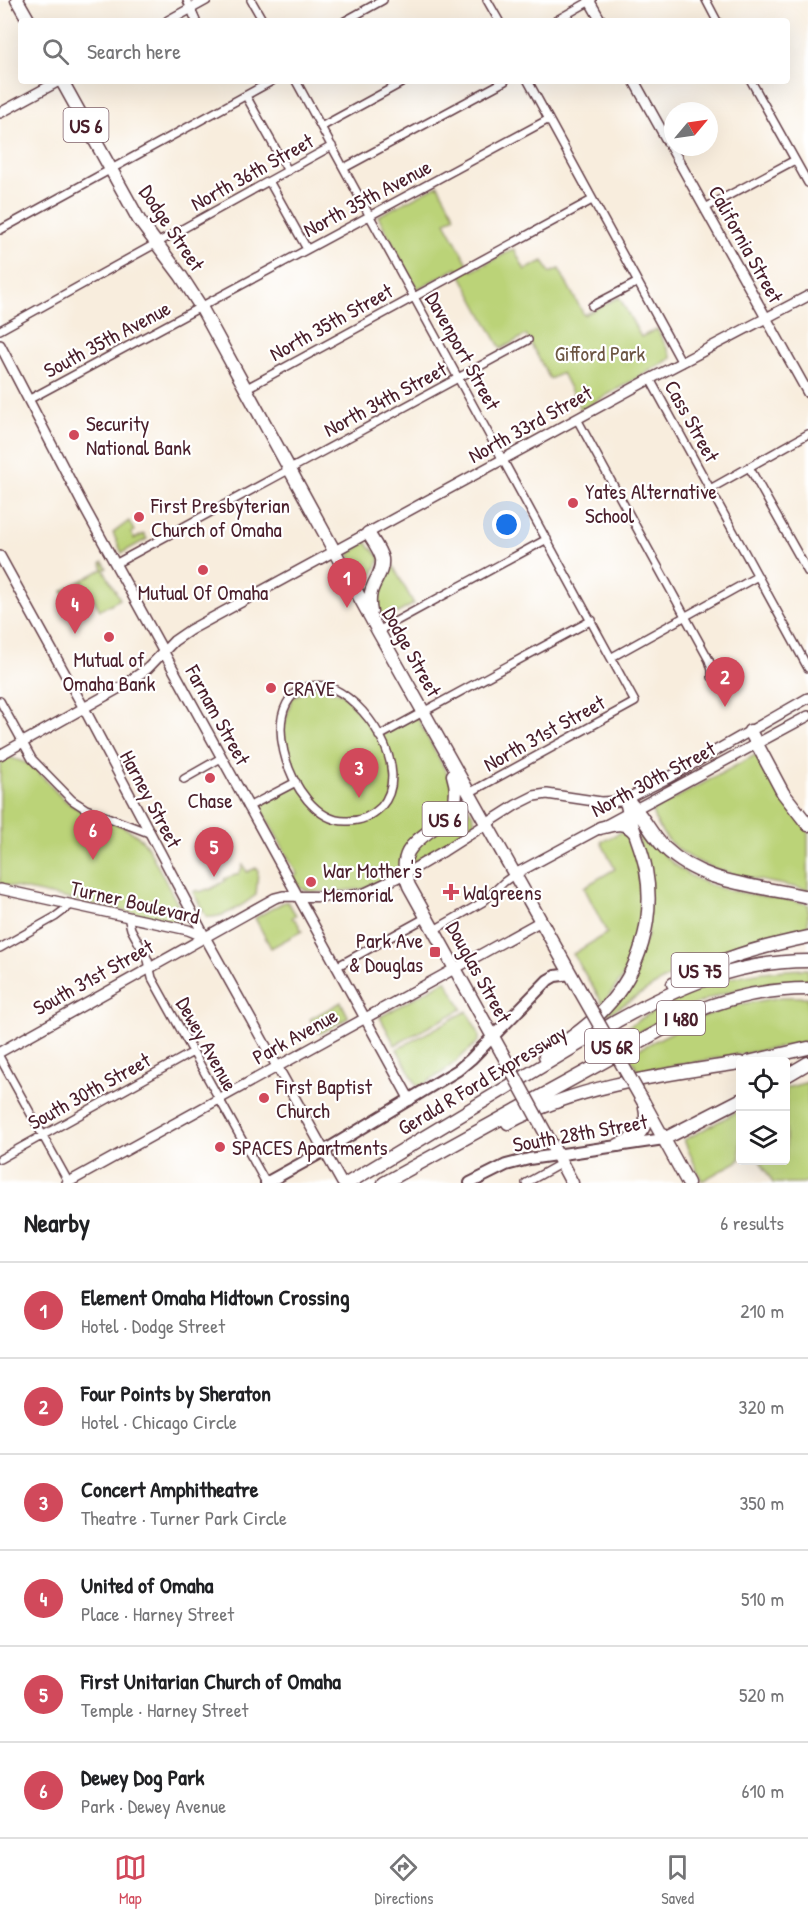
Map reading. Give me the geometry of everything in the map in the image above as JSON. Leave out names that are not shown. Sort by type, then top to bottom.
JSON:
[{"type":"highway","points":[[17,0],[27,18]]},
{"type":"highway","name":"Dodge Street","points":[[62,84],[133,210],[201,307],[445,752],[664,1139],[683,1179]]},
{"type":"highway","points":[[368,533],[382,560],[381,569],[369,594],[369,603],[376,628]]},
{"type":"highway","points":[[750,731],[783,793],[808,825]]},
{"type":"highway","name":"US 6","points":[[405,874],[405,859],[411,846],[443,822],[453,807],[457,788],[445,752]]},
{"type":"highway","points":[[453,807],[463,802],[478,809]]},
{"type":"highway","points":[[463,1114],[593,1020],[615,997],[629,976],[640,951],[648,914],[647,873],[630,807]]},
{"type":"highway","points":[[630,807],[655,838],[678,860],[691,868],[727,881],[808,897]]},
{"type":"highway","points":[[600,828],[618,823],[628,826],[636,834]]},
{"type":"highway","name":"Douglas Street","points":[[405,874],[409,886],[572,1183]]},
{"type":"highway","name":"US 75","points":[[617,1021],[682,979],[715,963],[756,949],[808,937]]},
{"type":"highway","name":"Gerald R Ford Expressway","points":[[348,1183],[617,1021],[670,992],[723,972],[764,963],[808,961]]},
{"type":"highway","name":"Gerald R Ford Expressway","points":[[384,1183],[692,1013],[720,1002],[749,995],[780,990],[808,989]]},
{"type":"highway","points":[[769,1057],[808,1048]]},
{"type":"highway","points":[[790,1075],[808,1063]]},
{"type":"highway","points":[[469,1135],[489,1133],[544,1106],[597,1088],[736,1064]]},
{"type":"highway","points":[[790,1077],[808,1072]]},
{"type":"highway","points":[[618,1145],[634,1138],[643,1130],[647,1117],[644,1103]]},
{"type":"highway","points":[[664,1139],[736,1103]]},
{"type":"highway","points":[[683,1179],[676,1146],[678,1138],[685,1129]]},
{"type":"main road","points":[[266,1183],[327,1156],[458,1070],[548,980],[555,976],[571,975]]},
{"type":"main road","name":"South 28th Street","points":[[470,1183],[506,1165],[528,1159],[559,1159],[618,1145],[664,1139]]},
{"type":"street","points":[[172,18],[189,4],[206,0]]},
{"type":"street","points":[[251,0],[261,18]]},
{"type":"street","points":[[350,18],[383,0]]},
{"type":"street","points":[[487,0],[497,18]]},
{"type":"street","points":[[560,18],[591,0],[600,18]]},
{"type":"street","points":[[706,0],[715,18]]},
{"type":"street","points":[[189,4],[195,18]]},
{"type":"street","points":[[0,113],[54,84]]},
{"type":"street","points":[[0,230],[267,84]]},
{"type":"street","name":"Davenport Street","points":[[298,84],[635,702]]},
{"type":"street","points":[[321,127],[400,84]]},
{"type":"street","points":[[344,168],[499,84]]},
{"type":"street","name":"Cass Street","points":[[530,84],[682,363]]},
{"type":"street","name":"California Street","points":[[636,84],[808,393]]},
{"type":"street","points":[[753,84],[808,183]]},
{"type":"street","points":[[246,96],[288,171]]},
{"type":"street","name":"North 35th Avenue","points":[[201,307],[549,119]]},
{"type":"street","name":"North 36th Street","points":[[0,330],[332,146]]},
{"type":"street","points":[[705,208],[795,160]]},
{"type":"street","points":[[270,181],[307,249]]},
{"type":"street","name":"North 35th Street","points":[[245,388],[592,200]]},
{"type":"street","points":[[592,306],[638,282]]},
{"type":"street","name":"North 33rd Street","points":[[0,755],[123,686],[148,668],[187,632],[650,379],[808,296]]},
{"type":"street","name":"South 35th Avenue","points":[[28,400],[201,307]]},
{"type":"street","name":"North 34th Street","points":[[115,564],[528,340]]},
{"type":"street","name":"Farnam Street","points":[[1,351],[115,564],[410,1100]]},
{"type":"street","name":"Cass Street","points":[[650,379],[808,668]]},
{"type":"street","points":[[577,419],[709,660],[712,678]]},
{"type":"street","points":[[710,489],[808,434]]},
{"type":"street","points":[[749,467],[808,573]]},
{"type":"street","points":[[376,628],[547,539]]},
{"type":"street","name":"Harney Street","points":[[0,557],[205,937],[342,1183]]},
{"type":"street","points":[[612,657],[758,576]]},
{"type":"street","points":[[379,736],[592,620]]},
{"type":"street","points":[[322,686],[341,693],[364,714],[379,736],[390,760],[393,774],[392,784],[383,804],[369,816],[346,822],[327,817],[311,804],[296,782],[285,757],[280,725],[285,706],[292,697],[304,689],[322,686]]},
{"type":"street","name":"North 30th Street","points":[[515,874],[600,828],[668,778],[808,699]]},
{"type":"street","points":[[0,701],[36,763],[77,804],[86,810],[149,833]]},
{"type":"street","name":"North 31st Street","points":[[469,793],[635,702]]},
{"type":"street","name":"North 30th Street","points":[[630,807],[808,716]]},
{"type":"street","points":[[185,778],[221,758]]},
{"type":"street","points":[[248,807],[296,782]]},
{"type":"street","name":"Turner Boulevard","points":[[0,889],[188,930],[205,937],[275,898],[283,896],[298,898],[358,896],[405,874],[516,805],[542,794],[564,795],[630,807]]},
{"type":"street","points":[[434,930],[483,902],[515,874]]},
{"type":"street","points":[[275,898],[282,887],[285,875]]},
{"type":"street","points":[[0,948],[58,915],[71,905]]},
{"type":"street","points":[[336,967],[427,917]]},
{"type":"street","name":"Dewey Avenue","points":[[128,918],[131,929],[148,960],[152,978],[266,1183]]},
{"type":"street","name":"Park Avenue","points":[[69,1183],[541,921]]},
{"type":"street","name":"South 31st Street","points":[[0,1052],[205,937]]},
{"type":"street","name":"South 30th Street","points":[[0,1159],[193,1052]]},
{"type":"street","points":[[0,1059],[69,1183]]},
{"type":"street","points":[[526,1183],[559,1159]]},
{"type":"green space","name":"Gifford Park","points":[[438,185],[455,216],[445,222],[472,271],[514,249],[525,270],[543,261],[550,273],[559,269],[584,315],[619,297],[641,337],[657,329],[672,358],[581,410],[562,373],[550,379],[526,335],[501,349],[457,268],[417,289],[378,216]]},
{"type":"green space","points":[[129,521],[134,531],[131,533],[134,539],[144,534],[147,539],[122,553],[113,533]]},
{"type":"green space","points":[[377,537],[414,604],[387,619],[381,615],[376,605],[381,571]]},
{"type":"green space","points":[[365,543],[380,558],[367,588],[349,554]]},
{"type":"green space","points":[[103,562],[107,568],[104,570],[120,599],[100,610],[84,582],[63,593],[62,591],[103,569],[101,564]]},
{"type":"green space","points":[[316,686],[343,694],[379,736],[416,716],[464,805],[472,813],[474,824],[427,855],[363,889],[313,892],[300,888],[292,877],[297,874],[258,802],[296,782],[281,738],[292,698]]},
{"type":"green space","points":[[757,754],[808,828],[808,890],[740,876],[695,860],[677,848],[662,832],[652,811]]},
{"type":"green space","points":[[9,757],[34,767],[54,790],[72,805],[124,827],[140,838],[147,846],[185,918],[178,923],[0,884],[0,762]]},
{"type":"green space","points":[[641,827],[668,859],[693,877],[708,884],[741,893],[808,904],[808,929],[709,957],[670,976],[608,1014],[606,1012],[648,935],[638,828]]},
{"type":"green space","points":[[621,832],[629,833],[638,856],[643,884],[643,911],[639,937],[631,961],[603,1004],[573,954],[607,933],[584,887],[615,869],[601,842]]},
{"type":"green space","points":[[243,865],[247,872],[256,868],[258,871],[256,895],[225,914],[206,916],[193,892],[209,890],[225,881],[224,879],[238,874]]},
{"type":"green space","points":[[288,902],[296,915],[292,917],[302,931],[271,948],[255,918]]},
{"type":"green space","points":[[808,969],[808,981],[757,985],[734,990],[667,1017],[622,1041],[617,1033],[673,1001],[707,985],[757,973]]},
{"type":"green space","points":[[446,980],[462,1009],[395,1045],[380,1017]]},
{"type":"green space","points":[[782,997],[808,997],[808,1040],[798,1044],[639,1072],[629,1054],[702,1017],[737,1005]]},
{"type":"green space","points":[[341,1002],[348,1018],[321,1033],[318,1032],[310,1019]]},
{"type":"green space","points":[[467,1011],[479,1034],[479,1041],[446,1070],[421,1086],[417,1086],[397,1049]]},
{"type":"green space","points":[[808,1082],[808,1181],[773,1183],[762,1165],[790,1165],[790,1087]]},
{"type":"green space","points":[[736,1112],[736,1162],[702,1181],[684,1140]]},
{"type":"place","name":"Security National Bank","points":[[74,435]]},
{"type":"place","name":"Yates Alternative School","points":[[573,503]]},
{"type":"place","name":"First Presbyterian Church of Omaha","points":[[139,517]]},
{"type":"place","name":"Mutual Of Omaha","points":[[203,570]]},
{"type":"place","name":"Element Omaha Midtown Crossing","points":[[347,608]]},
{"type":"place","name":"United of Omaha","points":[[75,634]]},
{"type":"place","name":"Mutual of Omaha Bank","points":[[109,637]]},
{"type":"place","name":"CRAVE","points":[[271,688]]},
{"type":"place","name":"Four Points by Sheraton","points":[[725,707]]},
{"type":"place","name":"Chase","points":[[210,778]]},
{"type":"place","name":"Concert Amphitheatre","points":[[359,798]]},
{"type":"place","name":"Dewey Dog Park","points":[[93,860]]},
{"type":"place","name":"First Unitarian Church of Omaha","points":[[214,877]]},
{"type":"place","name":"War Mother's Memorial","points":[[311,882]]},
{"type":"place","name":"Walgreens","points":[[451,892]]},
{"type":"place","name":"Park Ave & Douglas","points":[[435,952]]},
{"type":"place","name":"First Baptist Church","points":[[264,1098]]},
{"type":"place","name":"SPACES Apartments","points":[[220,1147]]}]
